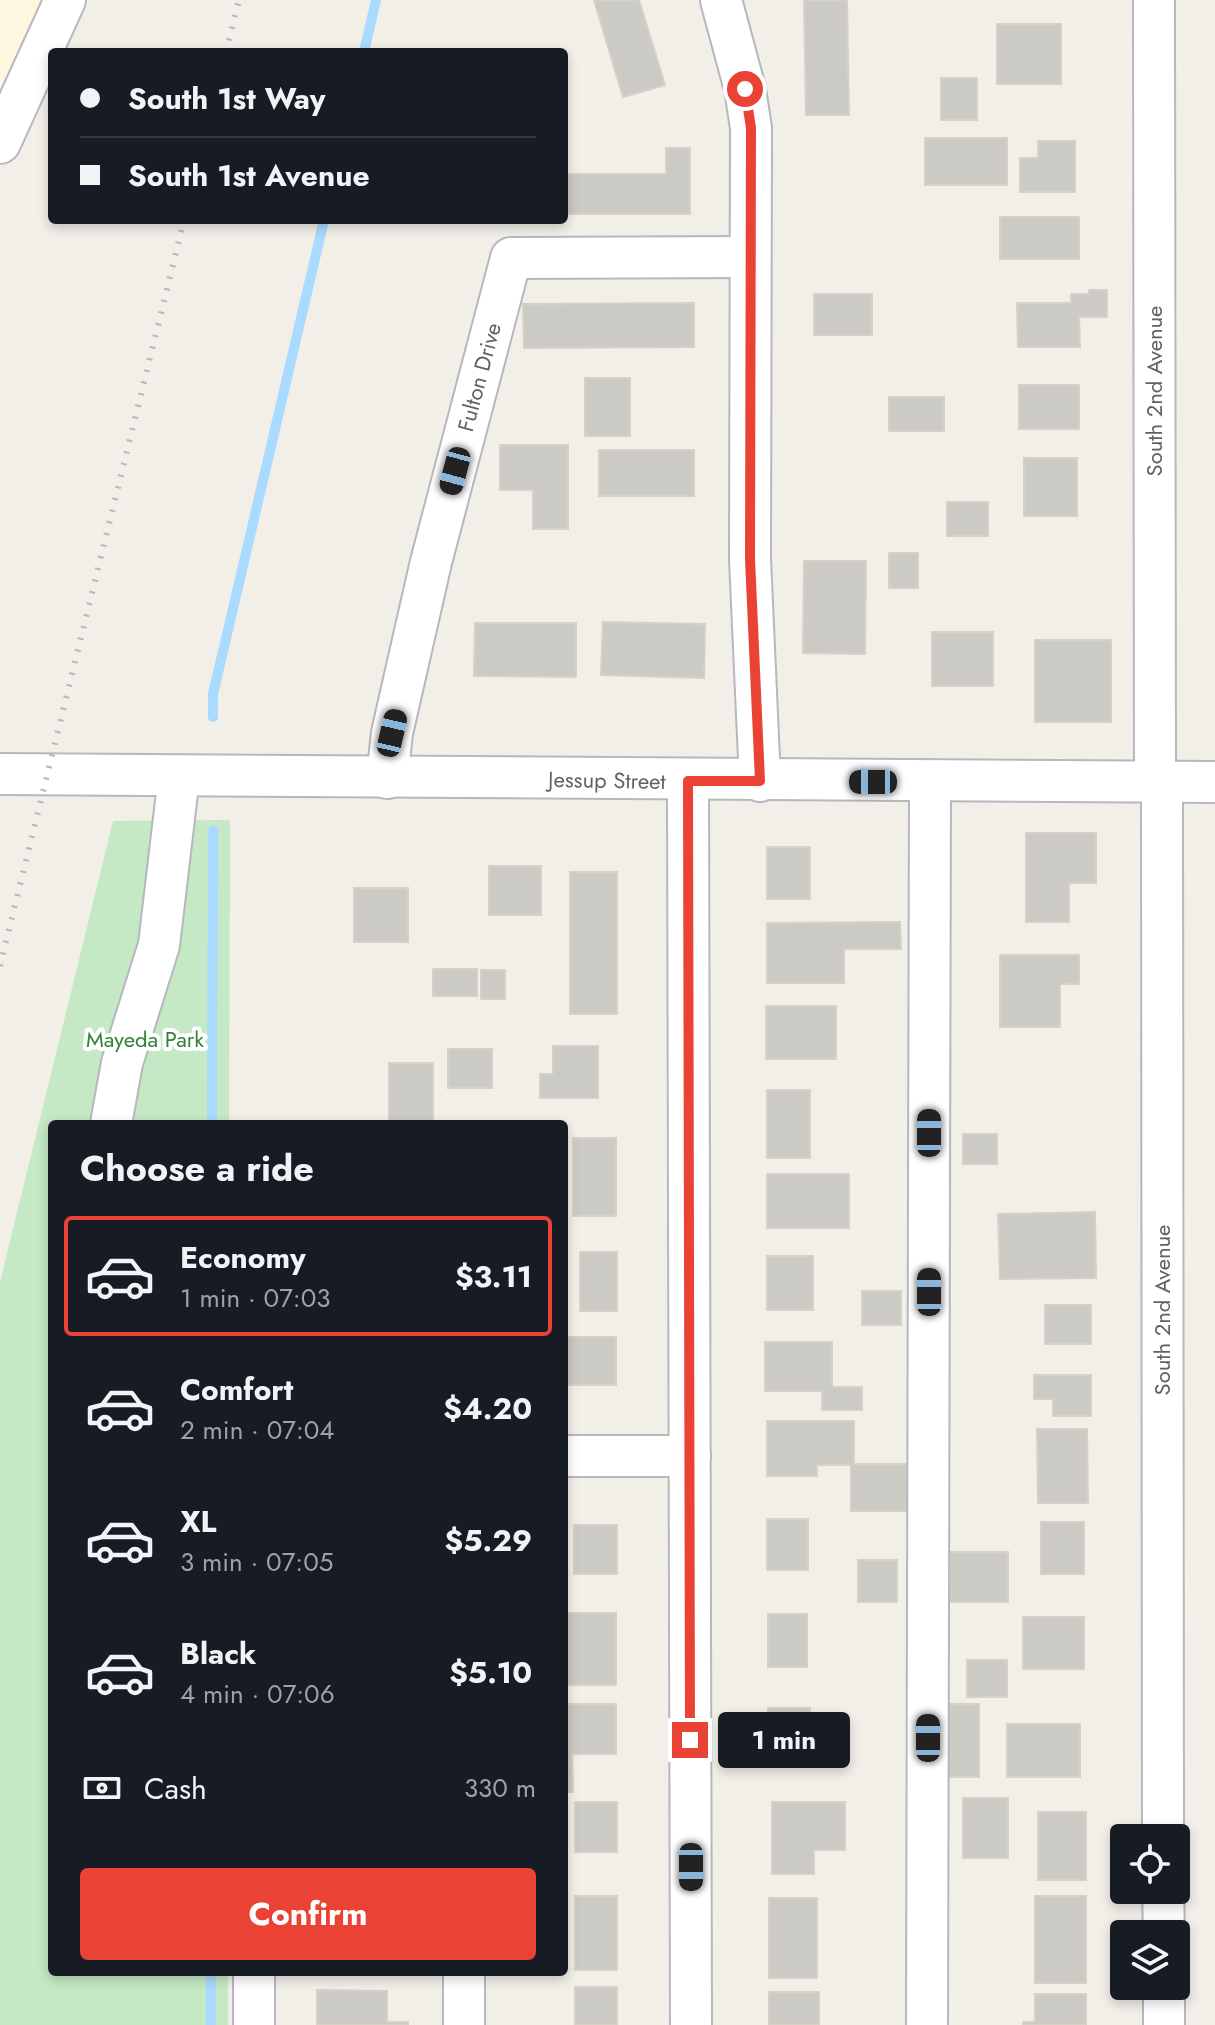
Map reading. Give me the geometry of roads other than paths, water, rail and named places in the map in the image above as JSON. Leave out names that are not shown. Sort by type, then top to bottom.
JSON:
[{"type":"street","points":[[0,143],[65,0]]},
{"type":"street","points":[[721,0],[745,89],[751,128],[750,559],[760,781]]},
{"type":"street","name":"South 2nd Avenue","points":[[1154,0],[1163,1824]]},
{"type":"street","name":"Fulton Drive","points":[[387,778],[392,733],[431,562],[511,258],[750,257]]},
{"type":"street","name":"Jessup Street","points":[[0,774],[688,781],[1215,782]]},
{"type":"street","points":[[112,1120],[122,1063],[159,945],[179,776]]},
{"type":"street","points":[[688,781],[691,2025]]},
{"type":"street","points":[[927,2025],[930,782]]},
{"type":"street","points":[[568,1456],[690,1456]]},
{"type":"street","points":[[254,1976],[254,2025]]},
{"type":"street","points":[[464,1976],[464,2025]]},
{"type":"street","points":[[1164,2000],[1164,2025]]},
{"type":"waterway","points":[[365,48],[376,0]]},
{"type":"waterway","points":[[213,717],[213,694],[323,224]]},
{"type":"waterway","points":[[212,1120],[213,830]]},
{"type":"waterway","points":[[211,1976],[211,2025]]},
{"type":"railway","points":[[227,48],[239,0]]},
{"type":"railway","points":[[0,966],[183,224]]},
{"type":"park label","name":"Mayeda Park","points":[[145,1039]]}]
